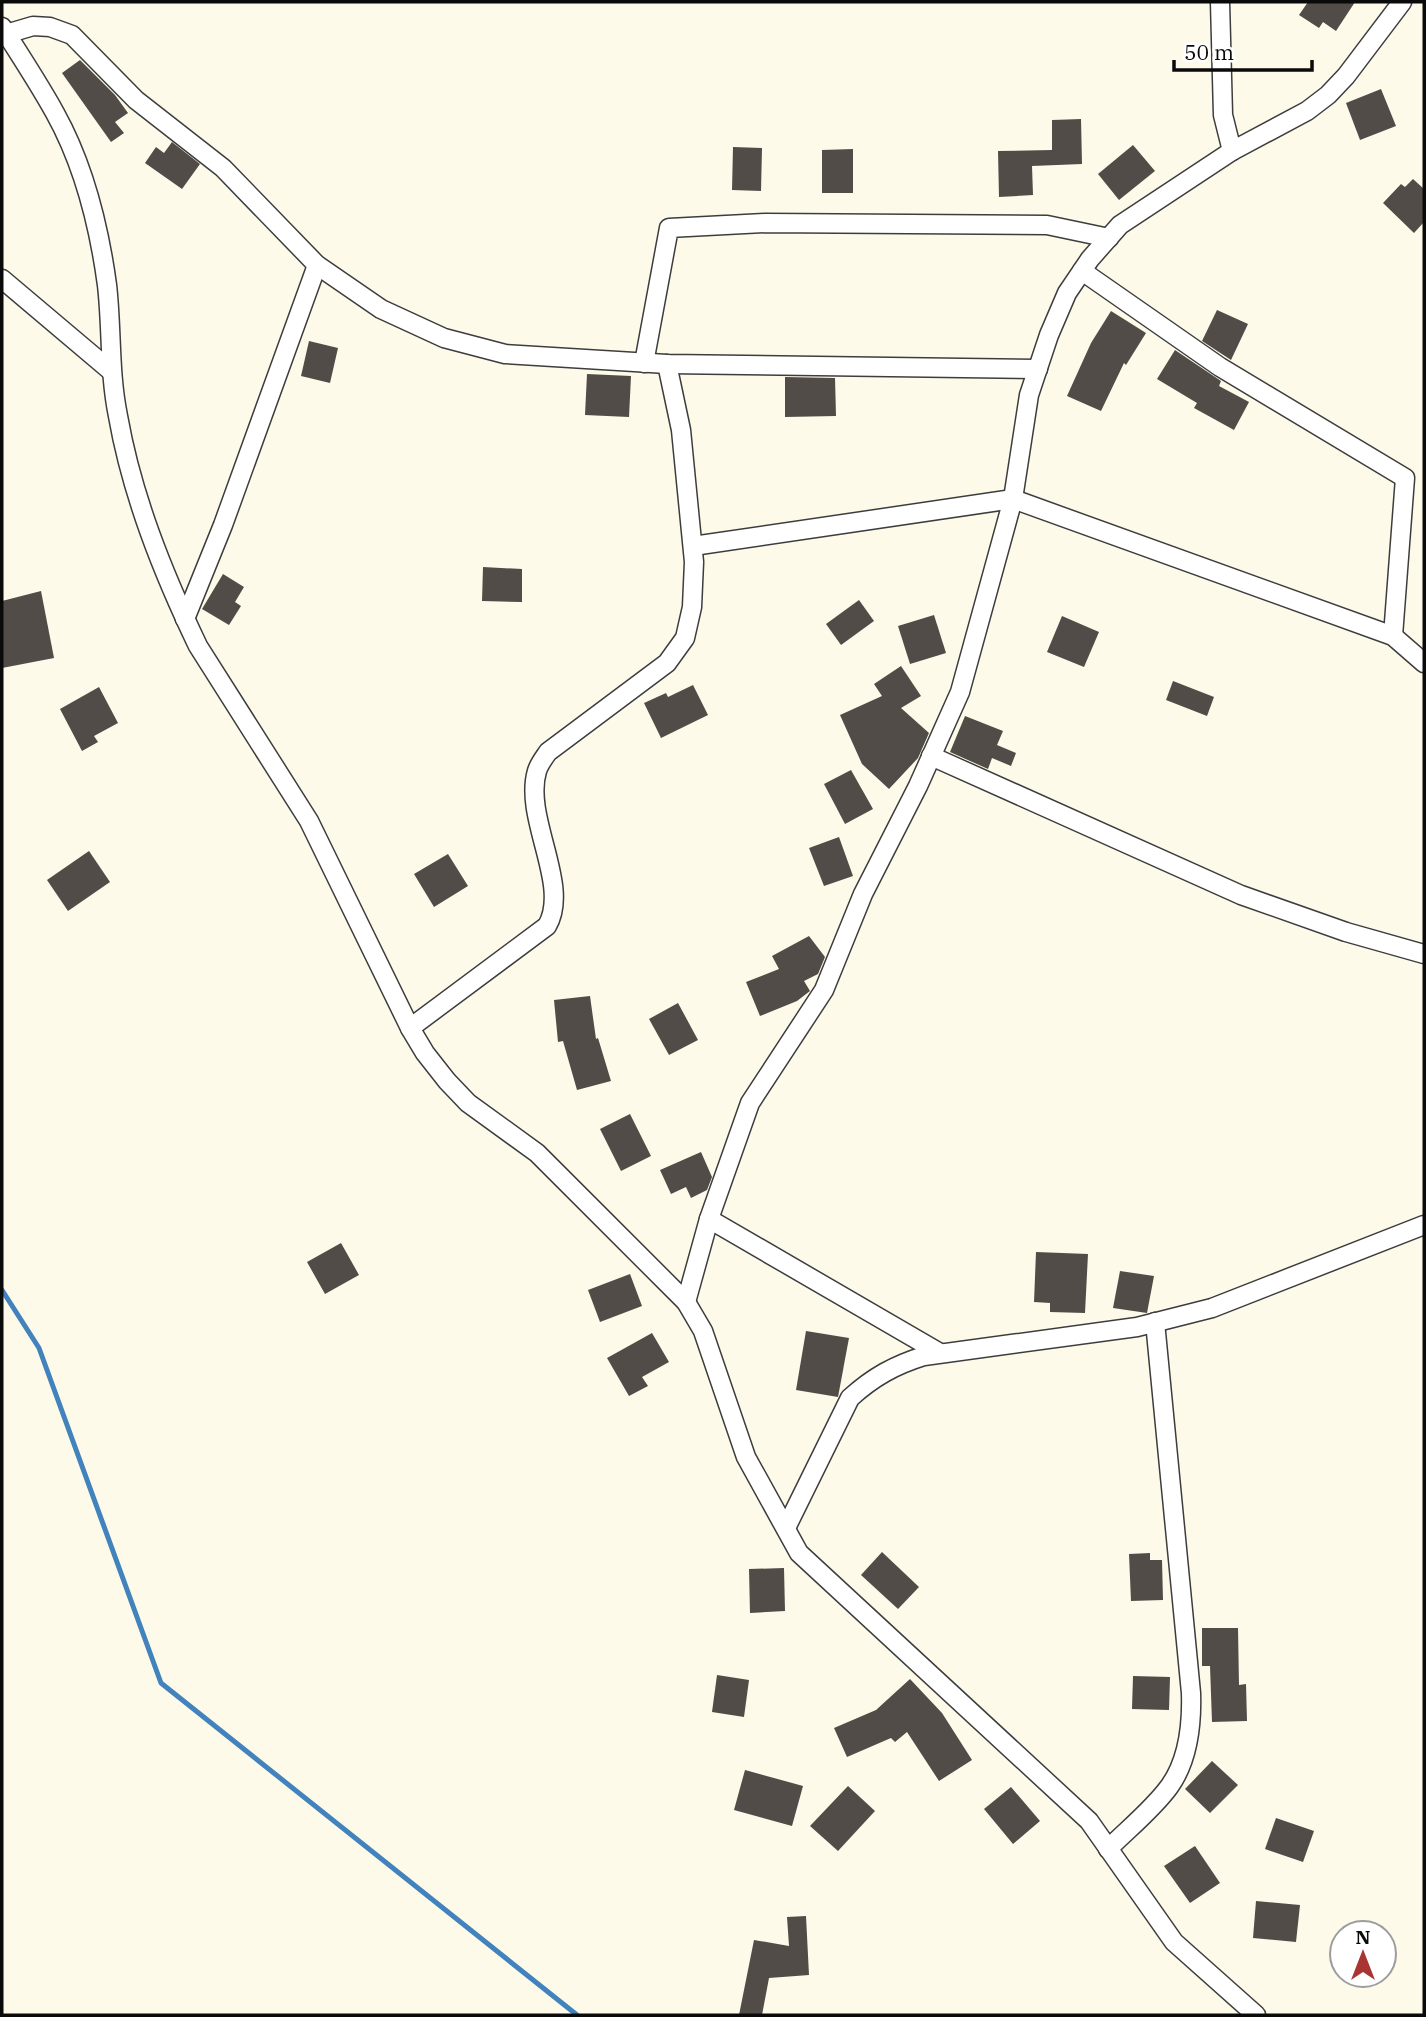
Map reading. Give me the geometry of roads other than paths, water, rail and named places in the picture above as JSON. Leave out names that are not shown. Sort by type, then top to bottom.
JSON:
[{"type":"street","points":[[1220,2],[1223,115],[1232,151]]},
{"type":"street","points":[[686,1302],[709,1219],[750,1103],[824,990],[863,894],[960,692],[1013,499],[1029,395],[1049,335],[1067,293],[1120,225],[1232,151],[1307,111],[1328,95],[1346,76],[1402,2]]},
{"type":"street","points":[[1038,369],[644,363],[505,354],[444,338],[381,309],[317,265],[223,169],[136,100],[72,35],[50,27],[33,26],[4,31],[55,113],[83,180],[97,228],[107,288],[111,371],[117,416],[146,521],[185,619],[198,646],[309,821],[410,1028],[447,1081],[468,1103],[537,1153],[686,1302],[703,1331],[746,1457],[799,1553],[1089,1821],[1174,1942],[1256,2015]]},
{"type":"street","points":[[644,363],[669,228],[765,223],[1046,225],[1109,238]]},
{"type":"street","points":[[185,619],[223,524],[317,265]]},
{"type":"street","points":[[1082,271],[1220,366],[1405,478],[1393,636]]},
{"type":"street","points":[[2,279],[111,371]]},
{"type":"street","points":[[410,1028],[547,926],[554,914],[552,887],[534,795],[537,770],[548,752],[667,663],[685,638],[692,607],[693,546],[681,430],[667,364]]},
{"type":"street","points":[[693,546],[1013,499],[1393,636],[1424,663]]},
{"type":"street","points":[[931,756],[1241,895],[1346,932],[1424,954]]},
{"type":"street","points":[[709,1219],[940,1353]]},
{"type":"street","points":[[786,1528],[850,1398],[864,1385],[894,1367],[940,1353],[1154,1322],[1212,1308],[1424,1225]]},
{"type":"street","points":[[1108,1849],[1170,1786],[1183,1756],[1190,1725],[1191,1693],[1154,1322]]},
{"type":"waterway","points":[[2,1290],[39,1348],[161,1683],[577,2015]]}]
